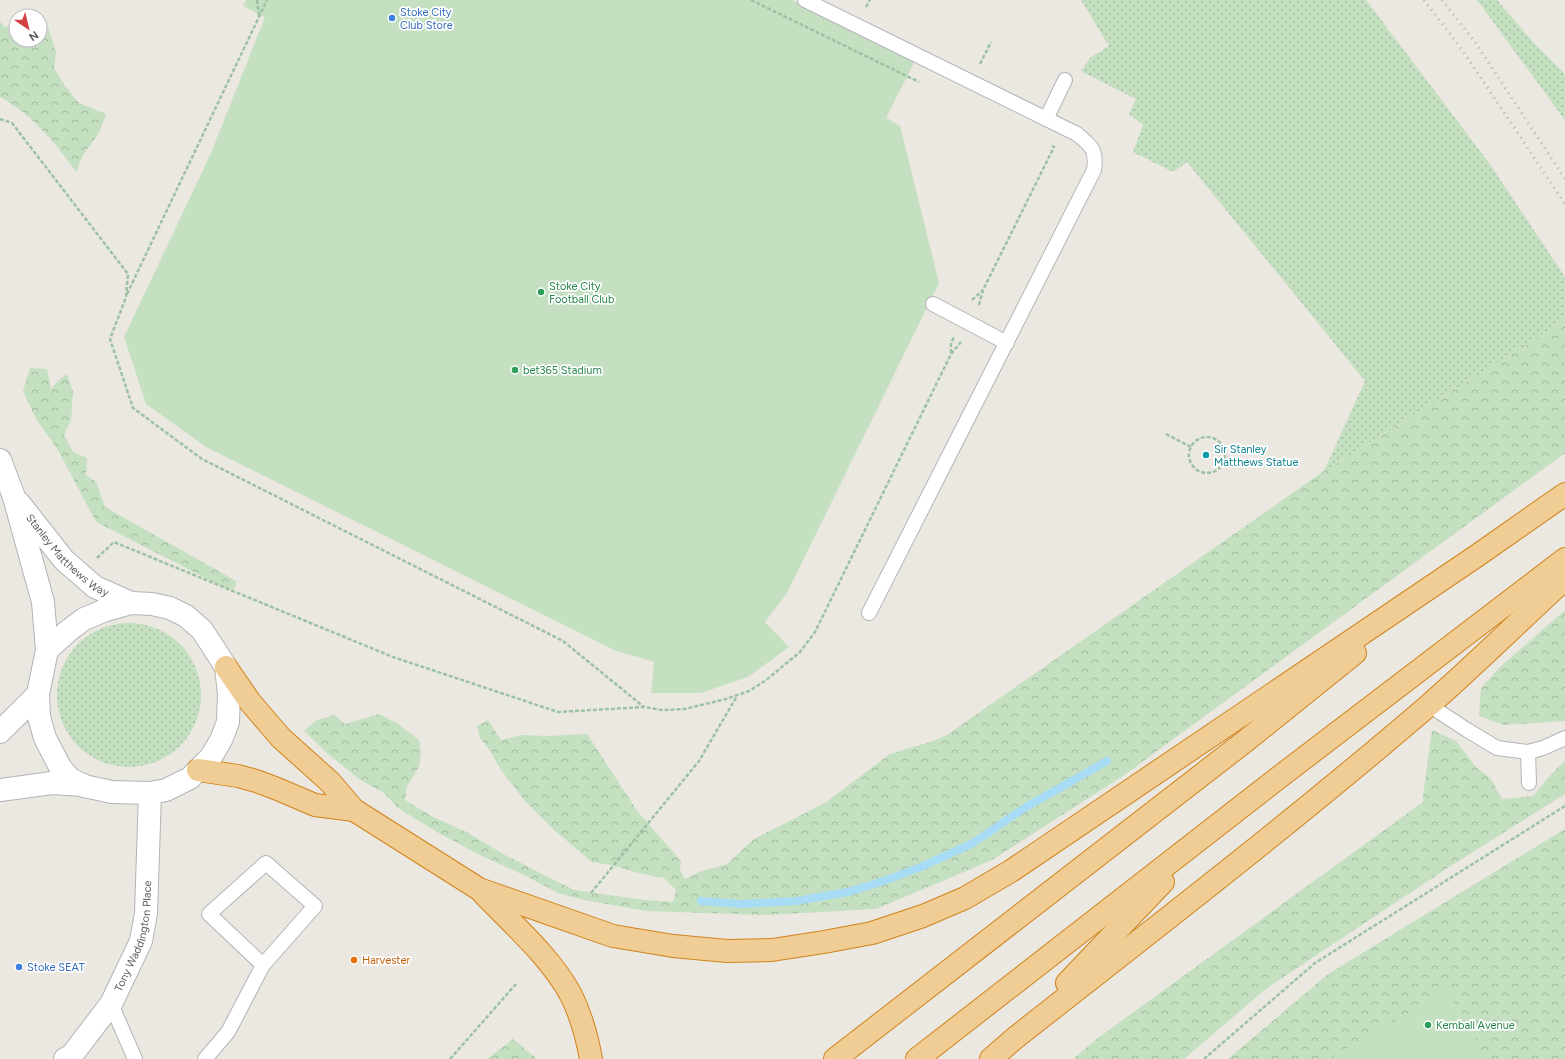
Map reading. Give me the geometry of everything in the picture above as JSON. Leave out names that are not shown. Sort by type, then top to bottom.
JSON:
[{"type":"highway","points":[[226,667],[250,702],[281,738],[330,782],[354,810],[479,889],[613,936],[673,946],[728,950],[772,950],[872,933],[923,916],[965,898],[1011,871],[1478,555],[1565,494]]},
{"type":"highway","points":[[835,1059],[1235,749],[1478,555]]},
{"type":"highway","points":[[917,1059],[1565,559]]},
{"type":"highway","points":[[1015,1038],[1279,830],[1429,705],[1565,578]]},
{"type":"highway","points":[[198,770],[238,776],[275,788],[315,805],[354,810]]},
{"type":"highway","points":[[992,1059],[1015,1038],[1214,829]]},
{"type":"highway","points":[[479,889],[549,963],[570,995],[581,1019],[591,1059]]},
{"type":"main road","name":"Stanley Matthews Way","points":[[0,460],[14,496],[43,602],[47,650],[38,694],[39,717],[45,738],[60,767],[69,778],[84,786]]},
{"type":"main road","name":"Stanley Matthews Way","points":[[14,496],[64,560],[95,587],[131,603]]},
{"type":"main road","points":[[0,790],[52,783],[84,786],[112,792],[150,793],[166,790],[190,778],[211,757],[221,740],[228,722],[229,694],[226,667],[202,630],[186,616],[164,607],[152,604],[131,603],[103,611],[84,619],[47,650]]},
{"type":"main road","points":[[0,732],[38,694]]},
{"type":"main road","name":"Tony Waddington Place","points":[[73,1058],[111,1004],[141,941],[146,913],[150,793]]},
{"type":"lane","points":[[805,0],[1077,134],[1092,146],[1096,160],[1094,170],[869,613]]},
{"type":"lane","points":[[1046,119],[1065,80]]},
{"type":"lane","points":[[933,304],[1007,343]]},
{"type":"lane","points":[[1429,705],[1497,748],[1528,752],[1543,748],[1565,738]]},
{"type":"lane","points":[[1528,752],[1529,783]]},
{"type":"lane","points":[[205,1059],[228,1032],[263,965],[316,906],[266,863],[209,914],[263,965]]},
{"type":"lane","points":[[111,1004],[135,1059]]},
{"type":"path","points":[[258,0],[259,16]]},
{"type":"path","points":[[267,0],[126,297],[110,339],[133,408],[202,459],[563,641],[644,707]]},
{"type":"path","points":[[751,0],[919,82]]},
{"type":"path","points":[[0,119],[12,123],[128,274],[126,297]]},
{"type":"path","points":[[979,305],[983,290],[1054,147],[1047,144]]},
{"type":"path","points":[[971,302],[983,290]]},
{"type":"path","points":[[951,343],[951,354]]},
{"type":"path","points":[[80,573],[114,542],[393,657],[558,712],[644,707],[662,710],[685,709],[737,696],[766,681],[800,652],[815,632],[951,354],[959,346]]},
{"type":"path","points":[[1166,434],[1191,447]]},
{"type":"path","points":[[1208,437],[1214,439],[1224,450],[1223,463],[1217,470],[1211,473],[1205,473],[1197,470],[1190,460],[1189,454],[1191,447],[1196,441],[1202,438],[1208,437]]},
{"type":"path","points":[[591,893],[699,761],[737,696]]},
{"type":"path","points":[[1204,1059],[1315,963],[1565,806]]},
{"type":"path","points":[[450,1059],[516,984]]},
{"type":"green space","name":"bet365 Stadium","points":[[246,0],[792,0],[915,61],[886,118],[900,126],[939,283],[787,593],[765,622],[789,647],[748,677],[701,693],[651,693],[654,662],[614,650],[206,447],[146,404],[124,337],[211,153],[265,17],[243,6]]},
{"type":"green space","points":[[1081,0],[1366,0],[1489,163],[1565,277],[1565,320],[1324,471],[1365,381],[1187,162],[1173,172],[1133,152],[1143,125],[1129,114],[1136,99],[1081,71],[1091,57],[1109,46]]},
{"type":"green space","points":[[1477,0],[1497,0],[1534,43],[1565,74],[1565,120]]},
{"type":"green space","points":[[0,22],[5,27],[8,26],[8,48],[48,48],[48,28],[56,52],[54,68],[65,86],[79,103],[106,114],[99,133],[83,155],[76,172],[60,150],[33,121],[12,104],[0,97]]},
{"type":"green space","points":[[1565,320],[1565,453],[1123,776],[992,860],[876,909],[766,915],[647,911],[584,900],[558,893],[526,876],[478,854],[437,832],[398,808],[384,793],[359,779],[327,753],[304,731],[315,721],[334,715],[345,724],[379,714],[397,723],[419,740],[421,753],[419,767],[407,786],[405,800],[433,817],[468,833],[503,854],[574,890],[644,900],[673,902],[676,890],[664,878],[592,862],[554,830],[525,801],[501,770],[489,749],[480,738],[477,726],[488,720],[501,740],[521,735],[549,736],[587,734],[638,812],[681,861],[680,871],[685,879],[699,872],[727,864],[754,839],[825,803],[890,754],[933,741],[947,735],[1324,471]]},
{"type":"green space","points":[[30,368],[47,369],[51,389],[67,374],[73,392],[71,420],[64,435],[73,452],[87,458],[86,475],[96,482],[105,507],[236,581],[236,586],[232,589],[225,588],[96,522],[58,450],[36,419],[23,391]]},
{"type":"green space","points":[[1565,610],[1565,721],[1504,725],[1479,716],[1481,688],[1501,666]]},
{"type":"green space","points":[[129,623],[150,626],[169,635],[180,644],[189,655],[198,674],[201,695],[198,716],[189,735],[180,746],[169,755],[150,764],[129,767],[108,764],[89,755],[78,746],[69,735],[60,716],[57,695],[60,674],[69,655],[78,644],[89,635],[108,626]]},
{"type":"green space","points":[[1432,730],[1456,741],[1476,767],[1491,779],[1502,799],[1533,796],[1554,771],[1565,761],[1565,794],[1446,869],[1267,988],[1184,1059],[1073,1059],[1098,1038],[1423,802]]},
{"type":"green space","points":[[1565,829],[1565,1059],[1228,1059],[1328,974]]},
{"type":"green space","name":"Kemball Avenue","points":[[1447,990],[1487,1059],[1330,1059]]},
{"type":"green space","points":[[513,1039],[537,1059],[487,1059]]},
{"type":"waterway","points":[[701,901],[742,904],[796,901],[848,892],[884,881],[921,867],[973,843],[1026,807],[1107,761]]},
{"type":"railway","points":[[1424,0],[1463,51],[1565,204]]},
{"type":"railway","points":[[1442,0],[1475,42],[1565,179]]},
{"type":"place","name":"Stoke City Club Store","points":[[392,18]]},
{"type":"place","name":"Stoke City Football Club","points":[[541,292]]},
{"type":"place","name":"bet365 Stadium","points":[[515,370]]},
{"type":"place","name":"Sir Stanley Matthews Statue","points":[[1206,455]]},
{"type":"place","name":"Harvester","points":[[354,960]]},
{"type":"place","name":"Stoke SEAT","points":[[19,967]]},
{"type":"place","name":"Kemball Avenue","points":[[1428,1025]]}]
